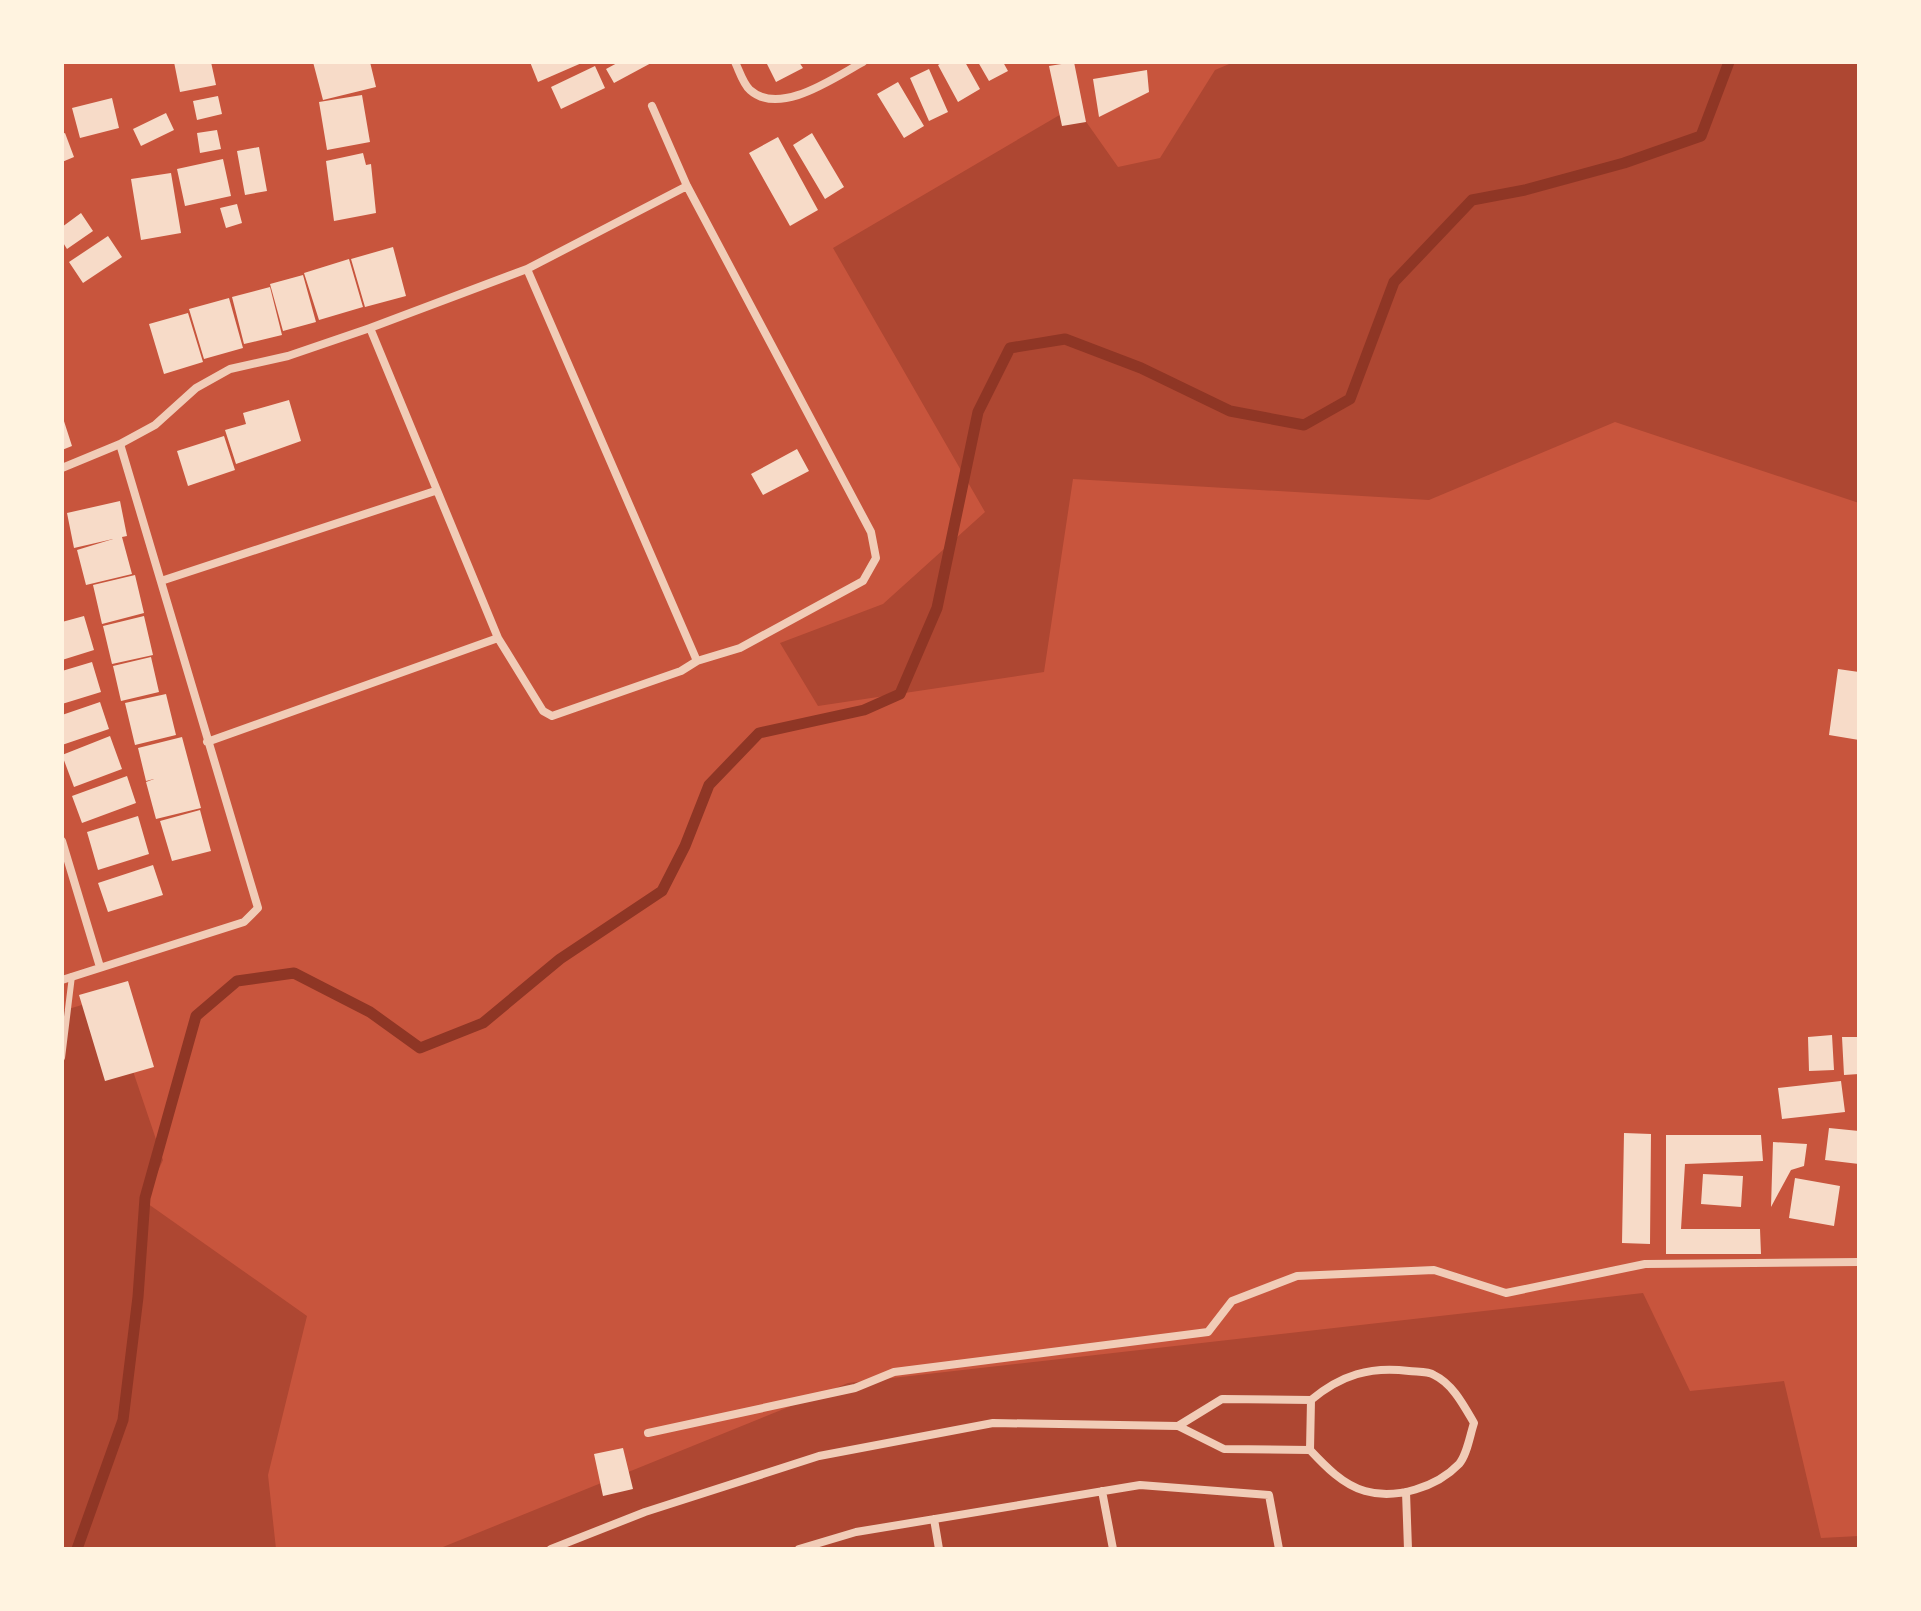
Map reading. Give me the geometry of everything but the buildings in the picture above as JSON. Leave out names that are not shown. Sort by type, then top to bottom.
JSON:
[{"type":"street","points":[[735,62],[749,90],[767,99],[786,98],[818,87],[863,62]]},
{"type":"street","points":[[370,328],[498,638],[543,711],[552,716],[681,671],[697,661],[740,648],[863,581],[876,558],[871,532],[687,186],[652,106]]},
{"type":"street","points":[[62,468],[120,444],[155,425],[196,388],[230,369],[288,356],[527,269],[687,186]]},
{"type":"street","points":[[527,269],[697,661]]},
{"type":"street","points":[[62,980],[244,922],[258,908],[120,444]]},
{"type":"street","points":[[161,581],[435,491]]},
{"type":"street","points":[[207,742],[498,638]]},
{"type":"street","points":[[62,841],[100,967]]},
{"type":"street","points":[[648,1433],[855,1388],[894,1372],[1208,1332],[1232,1301],[1297,1276],[1434,1270],[1506,1293],[1645,1264],[1859,1262]]},
{"type":"street","points":[[1178,1426],[1222,1399],[1311,1400],[1334,1381],[1357,1372],[1391,1368],[1434,1374],[1456,1393],[1474,1423],[1461,1463],[1433,1483],[1406,1492],[1365,1492],[1334,1475],[1310,1450],[1311,1400]]},
{"type":"street","points":[[551,1549],[645,1512],[819,1456],[993,1423],[1178,1426],[1224,1449],[1310,1450]]},
{"type":"street","points":[[799,1549],[856,1532],[1140,1485],[1269,1495],[1279,1549]]},
{"type":"street","points":[[1102,1491],[1113,1549]]},
{"type":"street","points":[[1406,1492],[1408,1549]]},
{"type":"street","points":[[934,1519],[939,1549]]},
{"type":"lane","points":[[62,1058],[72,976]]},
{"type":"shaded area","points":[[1234,62],[1859,62],[1859,503],[1615,422],[1429,500],[1073,479],[1044,672],[818,706],[780,643],[883,604],[985,512],[833,248],[1075,106],[1118,167],[1160,158],[1215,70]]},
{"type":"shaded area","points":[[108,997],[163,1160],[144,1201],[307,1316],[268,1475],[276,1549],[62,1549],[62,1011]]},
{"type":"shaded area","points":[[1643,1293],[1690,1391],[1784,1381],[1821,1538],[1859,1536],[1859,1549],[438,1549],[848,1383]]},
{"type":"waterway","points":[[77,1549],[123,1420],[138,1297],[145,1198],[196,1016],[237,981],[294,973],[370,1012],[420,1048],[483,1023],[560,959],[662,891],[685,846],[709,785],[759,733],[864,710],[900,694],[937,608],[978,412],[1010,348],[1065,339],[1141,368],[1230,411],[1304,425],[1350,399],[1394,282],[1472,200],[1525,190],[1624,163],[1701,136],[1729,62]]}]
